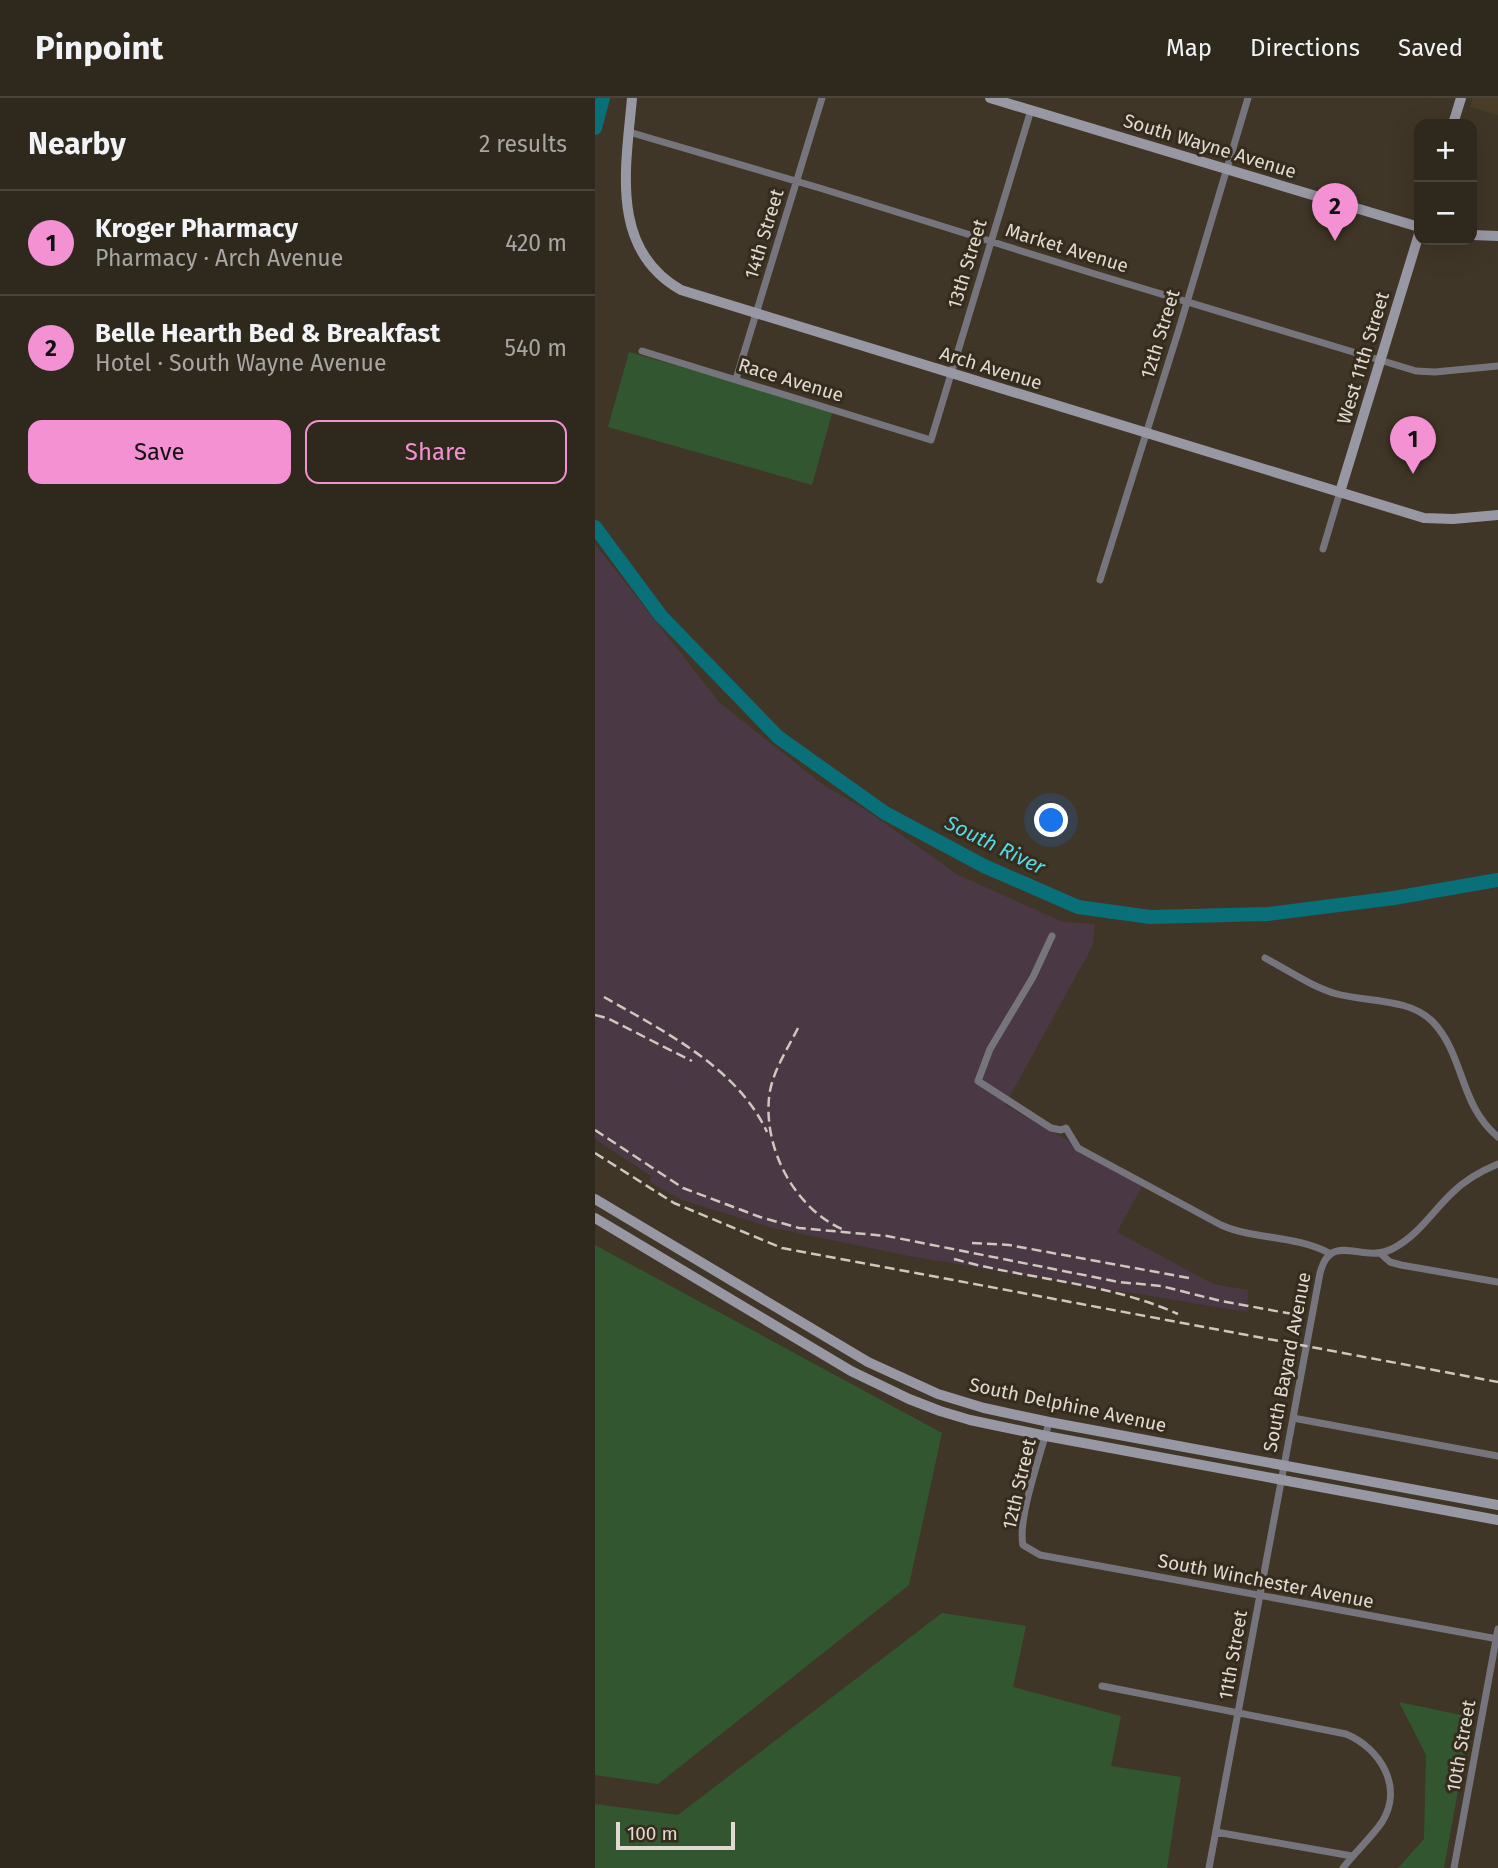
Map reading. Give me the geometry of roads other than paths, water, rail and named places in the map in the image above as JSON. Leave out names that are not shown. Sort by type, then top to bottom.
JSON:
[{"type":"main road","name":"Arch Avenue","points":[[632,98],[625,183],[633,232],[648,262],[661,277],[681,290],[1425,518],[1453,519],[1498,515]]},
{"type":"main road","name":"South Wayne Avenue","points":[[990,98],[1033,105],[1226,169],[1414,225]]},
{"type":"main road","points":[[1455,119],[1461,98]]},
{"type":"main road","points":[[1477,235],[1498,236]]},
{"type":"main road","name":"West 11th Street","points":[[1340,492],[1416,245]]},
{"type":"main road","name":"South Delphine Avenue","points":[[595,1199],[868,1363],[938,1394],[984,1408],[1049,1422],[1498,1505]]},
{"type":"main road","name":"South Delphine Avenue","points":[[595,1218],[877,1385],[970,1420],[1498,1520]]},
{"type":"street","name":"14th Street","points":[[736,379],[822,98]]},
{"type":"street","name":"12th Street","points":[[1100,580],[1248,98]]},
{"type":"street","name":"13th Street","points":[[931,440],[1033,105]]},
{"type":"street","name":"Market Avenue","points":[[629,132],[1380,360],[1425,372],[1498,366]]},
{"type":"street","name":"Race Avenue","points":[[642,351],[931,440]]},
{"type":"street","points":[[1323,549],[1340,492]]},
{"type":"street","name":"South Bayard Avenue","points":[[1052,936],[1033,978],[990,1049],[978,1080],[1051,1128],[1066,1128],[1079,1148],[1221,1225],[1306,1243],[1329,1253]]},
{"type":"street","points":[[1265,958],[1334,993],[1405,1006],[1425,1015],[1447,1040],[1473,1108],[1498,1137]]},
{"type":"street","points":[[1380,1253],[1394,1248],[1419,1230],[1462,1184],[1498,1164]]},
{"type":"street","name":"South Bayard Avenue","points":[[1282,1479],[1319,1273],[1325,1256],[1339,1250],[1364,1254],[1380,1253],[1391,1262],[1401,1265],[1498,1282]]},
{"type":"street","points":[[1293,1418],[1498,1456]]},
{"type":"street","name":"12th Street","points":[[1029,1550],[1023,1545],[1022,1533],[1032,1480],[1049,1422]]},
{"type":"street","name":"11th Street","points":[[1209,1868],[1282,1479]]},
{"type":"street","name":"South Winchester Avenue","points":[[1029,1550],[1040,1555],[1497,1639]]},
{"type":"street","name":"10th Street","points":[[1454,1868],[1498,1629]]},
{"type":"street","points":[[1102,1686],[1346,1734],[1362,1741],[1379,1757],[1390,1783],[1389,1803],[1381,1823],[1343,1868]]},
{"type":"street","points":[[1216,1832],[1352,1856]]},
{"type":"waterway","name":"South River","points":[[595,128],[603,98]]},
{"type":"waterway","name":"South River","points":[[595,527],[661,616],[778,737],[885,813],[984,866],[1078,907],[1150,917],[1268,914],[1394,898],[1498,880]]},
{"type":"railway","points":[[604,997],[674,1038],[718,1070],[754,1109],[767,1132]]},
{"type":"railway","points":[[595,1015],[607,1018],[692,1061]]},
{"type":"railway","points":[[798,1028],[780,1062],[770,1089],[769,1118],[772,1137],[786,1175],[797,1192],[810,1207],[842,1229]]},
{"type":"railway","points":[[595,1130],[683,1188],[760,1217],[799,1228],[887,1236],[1119,1282],[1161,1286],[1221,1301],[1298,1315]]},
{"type":"railway","points":[[595,1153],[674,1203],[782,1248],[1498,1382]]},
{"type":"railway","points":[[972,1243],[1009,1245],[1189,1278]]},
{"type":"railway","points":[[954,1259],[1096,1288],[1151,1303],[1178,1314]]},
{"type":"place","name":"Belle Hearth Bed & Breakfast","points":[[1335,241]]},
{"type":"place","name":"Kroger Pharmacy","points":[[1413,474]]}]
